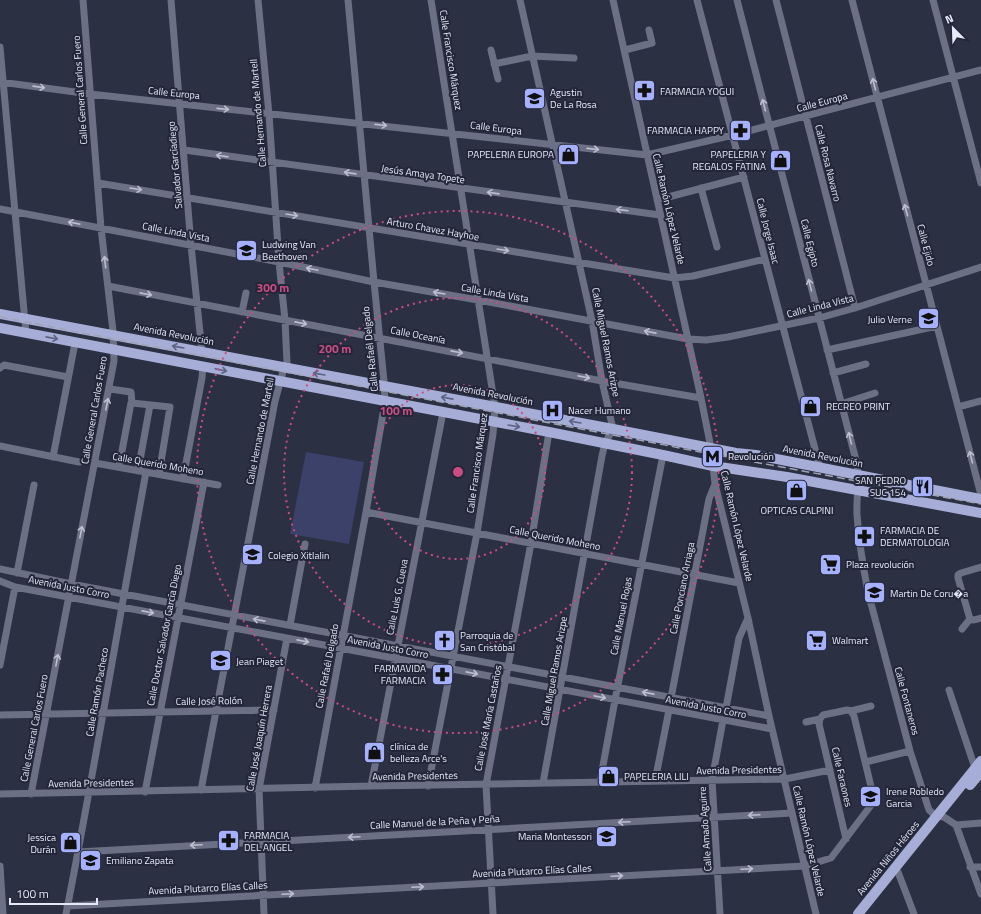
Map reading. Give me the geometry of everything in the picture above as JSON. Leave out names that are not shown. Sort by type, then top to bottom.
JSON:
[{"type":"main road","name":"Avenida Revolución","points":[[0,314],[981,499]]},
{"type":"main road","points":[[0,328],[549,432],[713,466],[787,477],[981,513]]},
{"type":"main road","name":"Avenida Niños Héroes","points":[[858,914],[940,817],[979,767]]},
{"type":"main road","name":"Avenida Niños Héroes","points":[[866,914],[896,870]]},
{"type":"street","name":"Calle General Carlos Fuero","points":[[31,794],[114,366],[114,335],[101,228],[83,0]]},
{"type":"street","name":"Salvador Garcíadiego","points":[[171,0],[196,303],[202,352]]},
{"type":"street","name":"Calle Hernando de Martell","points":[[201,790],[280,381],[287,363],[269,114],[258,0]]},
{"type":"street","name":"Calle Rafaél Delgado","points":[[315,788],[385,402],[385,386],[348,0]]},
{"type":"street","name":"Calle Francisco Márquez","points":[[428,786],[477,533],[495,407],[486,358],[431,0]]},
{"type":"street","name":"Calle Miguel Ramos Arizpe","points":[[520,0],[592,321],[602,381],[613,429],[605,443],[586,554],[543,783]]},
{"type":"street","name":"Calle Ramón López Velarde","points":[[614,0],[711,448],[715,484],[748,618],[769,716],[816,914]]},
{"type":"street","name":"Calle Jorge Isaac","points":[[697,0],[820,468]]},
{"type":"street","name":"Calle Egipto","points":[[737,0],[857,464],[858,491]]},
{"type":"street","name":"Calle Rosa Navarro","points":[[776,0],[855,308]]},
{"type":"street","name":"Calle Ejido","points":[[852,0],[981,495]]},
{"type":"street","points":[[933,0],[981,183]]},
{"type":"street","points":[[625,50],[652,43],[648,30]]},
{"type":"street","points":[[0,47],[1,82],[26,334]]},
{"type":"street","points":[[491,50],[498,79]]},
{"type":"street","points":[[494,64],[532,56],[574,58]]},
{"type":"street","name":"Calle Europa","points":[[1,82],[90,94],[647,155],[770,126],[981,70]]},
{"type":"street","name":"Jesús Amaya Topete","points":[[184,150],[660,216]]},
{"type":"street","points":[[657,200],[744,177]]},
{"type":"street","name":"Arturo Chavez Hayhoe","points":[[98,183],[674,278],[693,276],[765,259]]},
{"type":"street","points":[[701,188],[717,247]]},
{"type":"street","name":"Calle Linda Vista","points":[[0,209],[279,262],[374,282],[688,339],[706,340],[728,337],[819,318],[855,308],[981,267]]},
{"type":"street","name":"Calle Oceanía","points":[[108,286],[602,381],[700,398]]},
{"type":"street","points":[[242,312],[246,293]]},
{"type":"street","points":[[827,350],[937,326]]},
{"type":"street","points":[[53,456],[75,343]]},
{"type":"street","points":[[833,373],[866,364]]},
{"type":"street","points":[[1,367],[4,365],[68,377]]},
{"type":"street","points":[[183,479],[203,366]]},
{"type":"street","points":[[110,389],[131,392],[131,402],[119,467]]},
{"type":"street","points":[[841,404],[875,393]]},
{"type":"street","points":[[958,407],[981,401]]},
{"type":"street","points":[[131,402],[170,407],[159,474]]},
{"type":"street","points":[[138,471],[150,405]]},
{"type":"street","name":"Calle Luis G. Cueva","points":[[371,786],[443,412]]},
{"type":"street","name":"Calle José María Castaños","points":[[492,914],[486,785],[531,543],[549,432]]},
{"type":"street","points":[[0,446],[79,462]]},
{"type":"street","name":"Calle Manuel Rojas","points":[[600,782],[617,687],[663,455]]},
{"type":"street","name":"Calle Querido Moheno","points":[[95,463],[218,485]]},
{"type":"street","name":"Calle Ramón Pacheco","points":[[66,914],[146,472]]},
{"type":"street","name":"Calle Doctor Salvador García Diego","points":[[145,792],[204,482]]},
{"type":"street","name":"Calle Ponciano Arriaga","points":[[672,698],[709,499],[715,484]]},
{"type":"street","points":[[17,574],[34,485]]},
{"type":"street","name":"Calle Fontaneros","points":[[858,491],[857,513],[863,571],[910,751],[929,810],[956,825]]},
{"type":"street","name":"Calle Querido Moheno","points":[[366,512],[739,583]]},
{"type":"street","points":[[290,625],[305,544]]},
{"type":"street","points":[[970,619],[958,575],[981,568]]},
{"type":"street","name":"Avenida Justo Corro","points":[[0,569],[17,574],[769,716]]},
{"type":"street","name":"Avenida Justo Corro","points":[[0,581],[15,587],[772,729]]},
{"type":"street","points":[[0,665],[15,587]]},
{"type":"street","points":[[726,708],[739,638],[748,618]]},
{"type":"street","points":[[970,619],[974,620],[981,618]]},
{"type":"street","points":[[962,628],[970,619]]},
{"type":"street","name":"Calle José Joaquín Herrera","points":[[264,914],[259,789],[287,638]]},
{"type":"street","points":[[949,690],[979,767]]},
{"type":"street","points":[[806,722],[820,719],[823,715],[847,710],[851,711],[871,706]]},
{"type":"street","name":"Calle José Rolón","points":[[0,715],[274,710]]},
{"type":"street","points":[[655,781],[669,710]]},
{"type":"street","name":"Avenida Plutarco Elías Calles","points":[[67,906],[805,866],[831,858],[872,804],[874,799],[854,716],[851,711]]},
{"type":"street","name":"Calle Faraones","points":[[820,719],[819,724],[846,839]]},
{"type":"street","name":"Calle Amado Aguirre","points":[[720,914],[712,780],[723,720]]},
{"type":"street","points":[[866,762],[910,751]]},
{"type":"street","name":"Avenida Presidentes","points":[[0,794],[785,779],[830,770]]},
{"type":"street","name":"Calle Manuel de la Peña y Peña","points":[[78,852],[792,813]]},
{"type":"street","points":[[981,823],[956,825],[981,894]]},
{"type":"street","points":[[0,866],[3,914]]},
{"type":"street","points":[[970,867],[981,867]]},
{"type":"street","points":[[896,870],[914,914]]},
{"type":"shaded area","points":[[306,452],[364,462],[349,544],[290,534]]},
{"type":"railway","points":[[0,317],[706,453],[981,504]]},
{"type":"place","name":"FARMACIA YOGUI","points":[[644,91]]},
{"type":"place","name":"Agustin De La Rosa","points":[[535,98]]},
{"type":"place","name":"FARMACIA HAPPY","points":[[740,130]]},
{"type":"place","name":"PAPELERIA EUROPA","points":[[569,154]]},
{"type":"place","name":"PAPELERIA Y REGALOS FATINA","points":[[781,160]]},
{"type":"place","name":"Ludwing Van Beethoven","points":[[246,250]]},
{"type":"place","name":"Julio Verne","points":[[928,319]]},
{"type":"place","name":"RECREO PRINT","points":[[811,406]]},
{"type":"place","name":"Nacer Humano","points":[[553,410]]},
{"type":"place","name":"Revolución","points":[[713,456]]},
{"type":"place","name":"SAN PEDRO SUC 154","points":[[922,486]]},
{"type":"place","name":"OPTICAS CALPINI","points":[[797,490]]},
{"type":"place","name":"FARMACIA DE DERMATOLOGIA","points":[[865,536]]},
{"type":"place","name":"Colegio Xitlalin","points":[[252,555]]},
{"type":"place","name":"Plaza revolución","points":[[831,564]]},
{"type":"place","name":"Martin De Coru�a","points":[[875,593]]},
{"type":"place","name":"Walmart","points":[[817,640]]},
{"type":"place","name":"Parroquia de San Cristóbal","points":[[444,641]]},
{"type":"place","name":"Jean Piaget","points":[[220,661]]},
{"type":"place","name":"FARMAVIDA FARMACIA","points":[[442,674]]},
{"type":"place","name":"clínica de belleza Arce's","points":[[374,752]]},
{"type":"place","name":"PAPELERIA LILI","points":[[609,776]]},
{"type":"place","name":"Irene Robledo Garcia","points":[[871,797]]},
{"type":"place","name":"Maria Montessori","points":[[607,836]]},
{"type":"place","name":"FARMACIA DEL ANGEL","points":[[228,841]]},
{"type":"place","name":"Jessica Durán","points":[[71,843]]},
{"type":"place","name":"Emiliano Zapata","points":[[91,860]]}]
